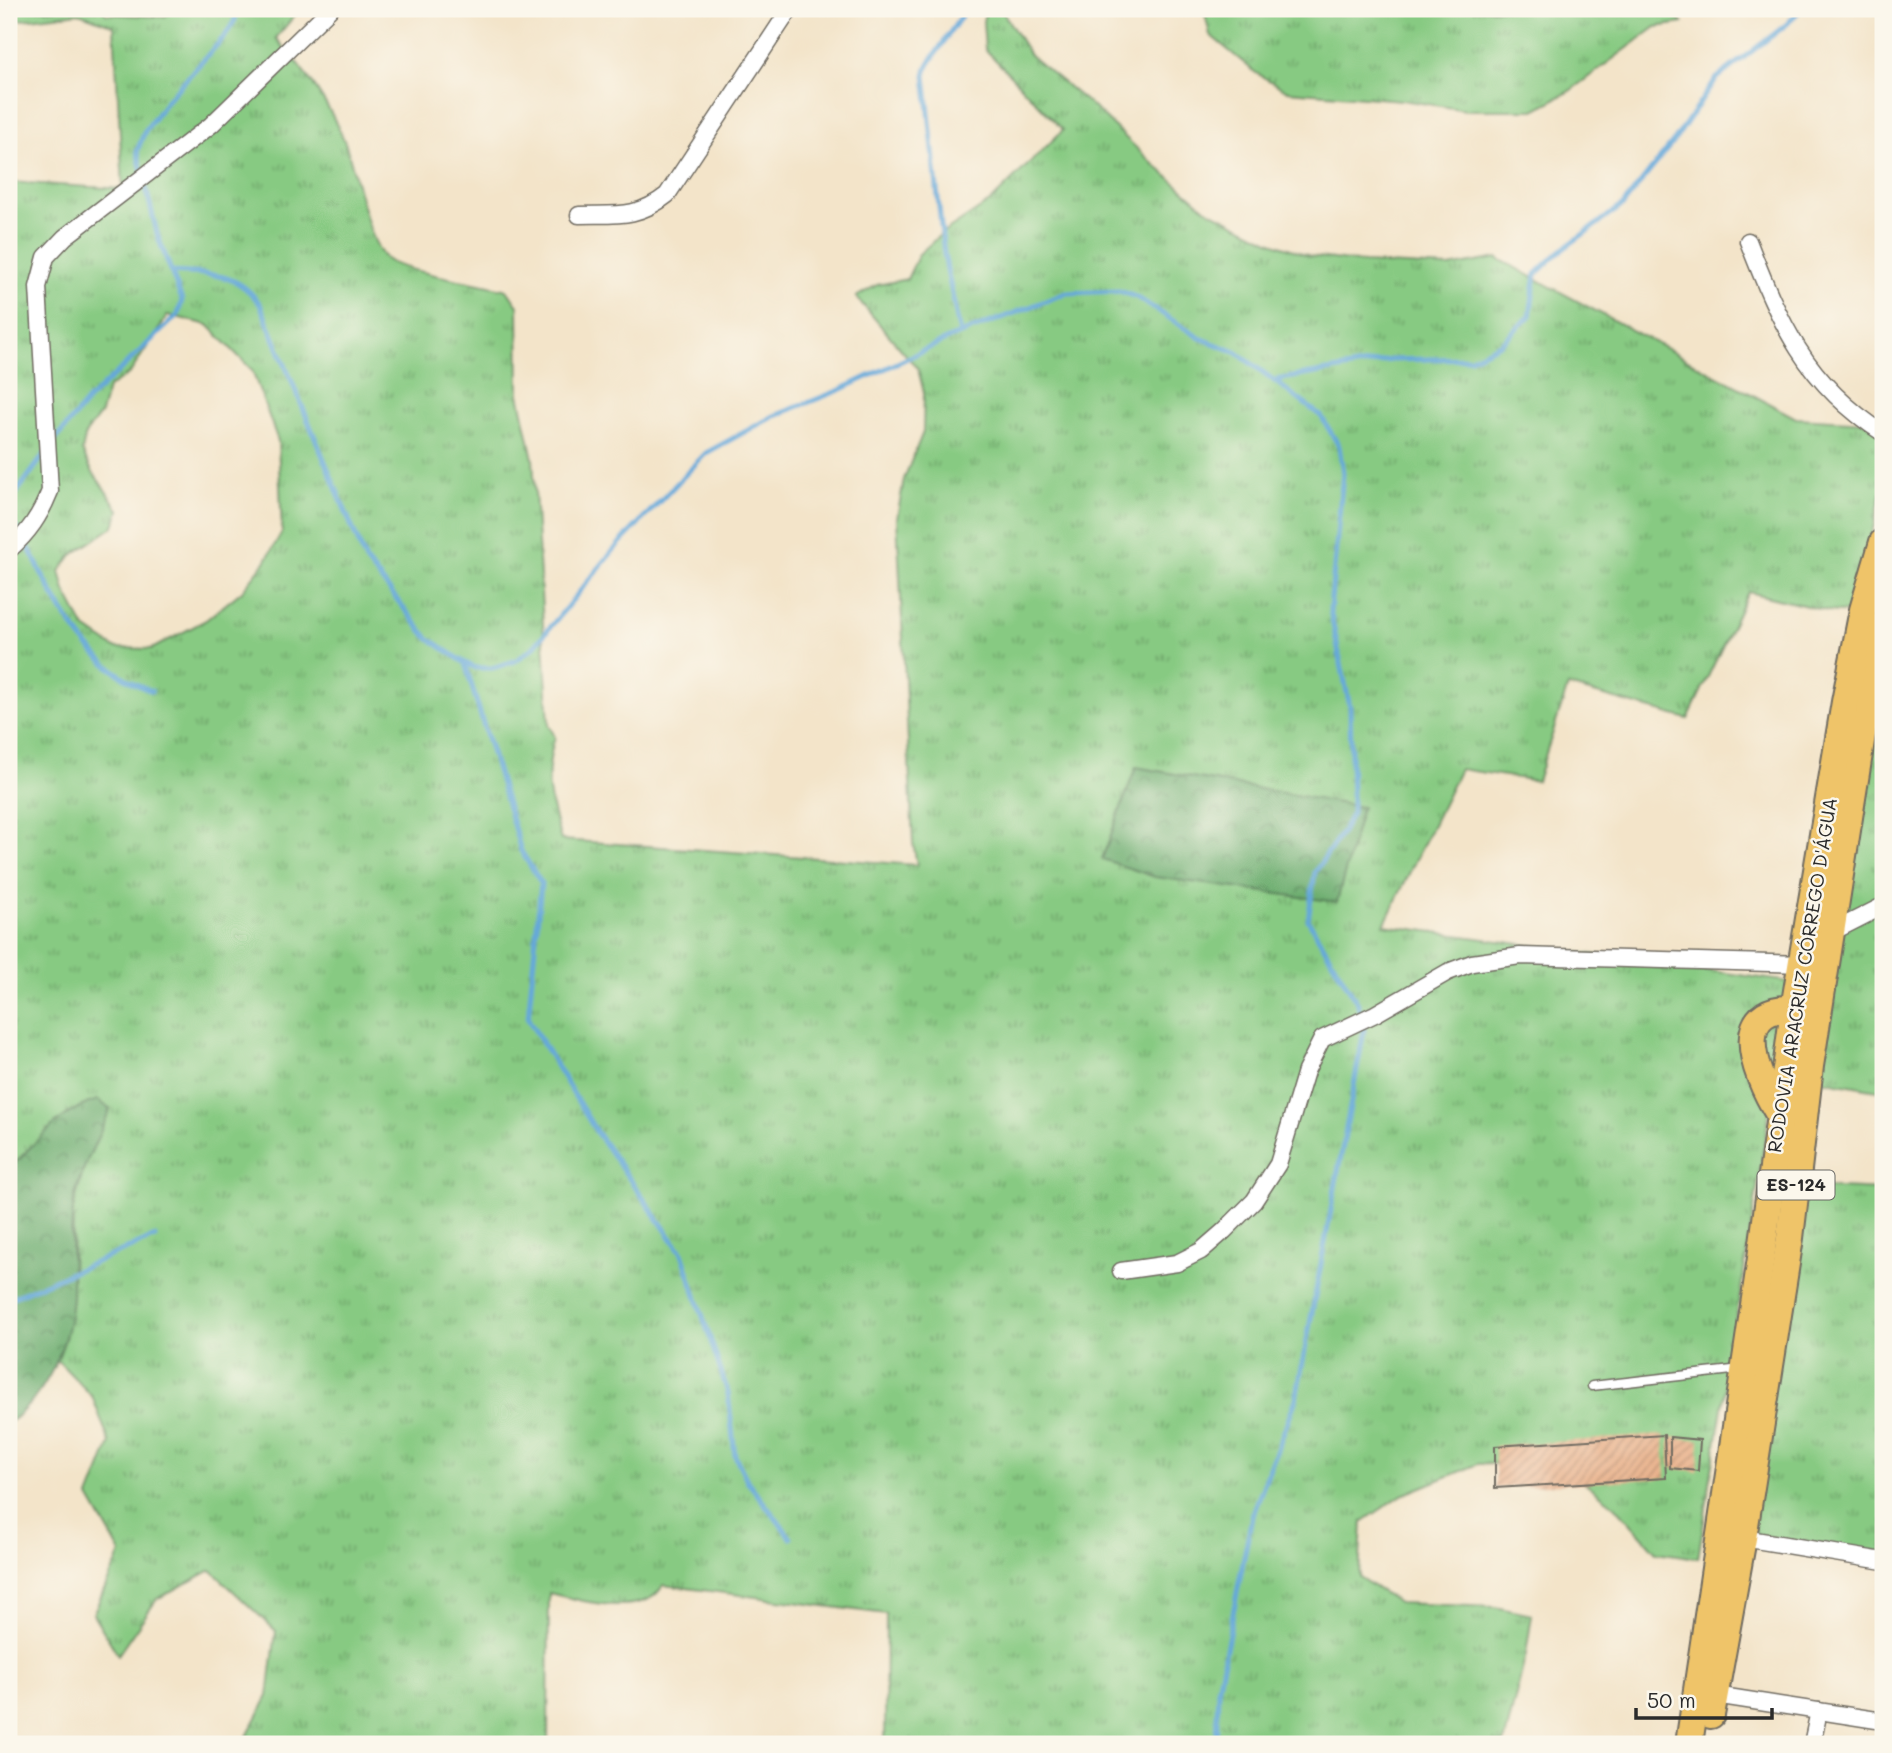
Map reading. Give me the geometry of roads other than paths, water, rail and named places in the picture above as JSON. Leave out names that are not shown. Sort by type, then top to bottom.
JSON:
[{"type":"main road","name":"RODOVIA ARACRUZ CÓRREGO D'ÁGUA","points":[[1705,1744],[1743,1538],[1790,1238],[1806,1011],[1803,964],[1845,702],[1866,598],[1883,542]]},
{"type":"main road","name":"RODOVIA ARACRUZ CÓRREGO D'ÁGUA","points":[[1689,1744],[1779,1114],[1806,1011],[1832,932],[1866,709],[1883,625]]},
{"type":"main road","points":[[1779,1114],[1759,1078],[1753,1036],[1755,1024],[1763,1014],[1777,1009],[1806,1011]]},
{"type":"street","points":[[9,550],[27,534],[41,514],[50,491],[38,288],[46,257],[65,237],[211,125],[330,9]]},
{"type":"street","points":[[579,215],[634,214],[654,205],[667,195],[790,9]]},
{"type":"street","points":[[1748,241],[1786,332],[1804,360],[1852,411],[1883,432]]},
{"type":"street","points":[[1832,932],[1883,906]]},
{"type":"street","points":[[1121,1271],[1177,1262],[1201,1251],[1224,1231],[1254,1201],[1278,1164],[1306,1071],[1322,1039],[1375,1014],[1448,972],[1472,963],[1520,956],[1803,964]]},
{"type":"street","points":[[1743,1538],[1883,1561]]},
{"type":"street","points":[[1715,1695],[1883,1721]]},
{"type":"street","points":[[1812,1744],[1819,1711]]},
{"type":"lane","points":[[1592,1386],[1744,1369]]},
{"type":"waterway","points":[[52,444],[88,400],[178,315],[182,300],[158,237],[137,151],[145,131],[168,99],[225,36],[235,20],[236,9]]},
{"type":"waterway","points":[[960,334],[944,254],[925,75],[928,65],[966,9]]},
{"type":"waterway","points":[[1276,380],[1391,360],[1471,358],[1500,344],[1530,316],[1536,274],[1559,252],[1623,205],[1676,138],[1716,79],[1787,24],[1801,9]]},
{"type":"waterway","points":[[171,272],[221,276],[241,285],[260,304],[366,561],[427,637],[476,668],[492,668],[515,661],[533,648],[618,545],[706,453],[774,416],[840,390],[950,338],[1066,293],[1120,291],[1138,298],[1200,338],[1236,352],[1321,416],[1339,446],[1343,473],[1330,610],[1350,707],[1352,813],[1315,872],[1308,920],[1358,1004],[1364,1031],[1296,1399],[1252,1516],[1218,1690],[1216,1744]]},
{"type":"waterway","points":[[9,503],[44,455]]},
{"type":"waterway","points":[[9,519],[23,537],[61,608],[85,642],[115,671],[152,691]]},
{"type":"waterway","points":[[465,663],[521,851],[541,883],[528,1019],[597,1133],[682,1253],[728,1393],[735,1456],[748,1482],[791,1538]]},
{"type":"waterway","points":[[9,1299],[155,1237]]}]
